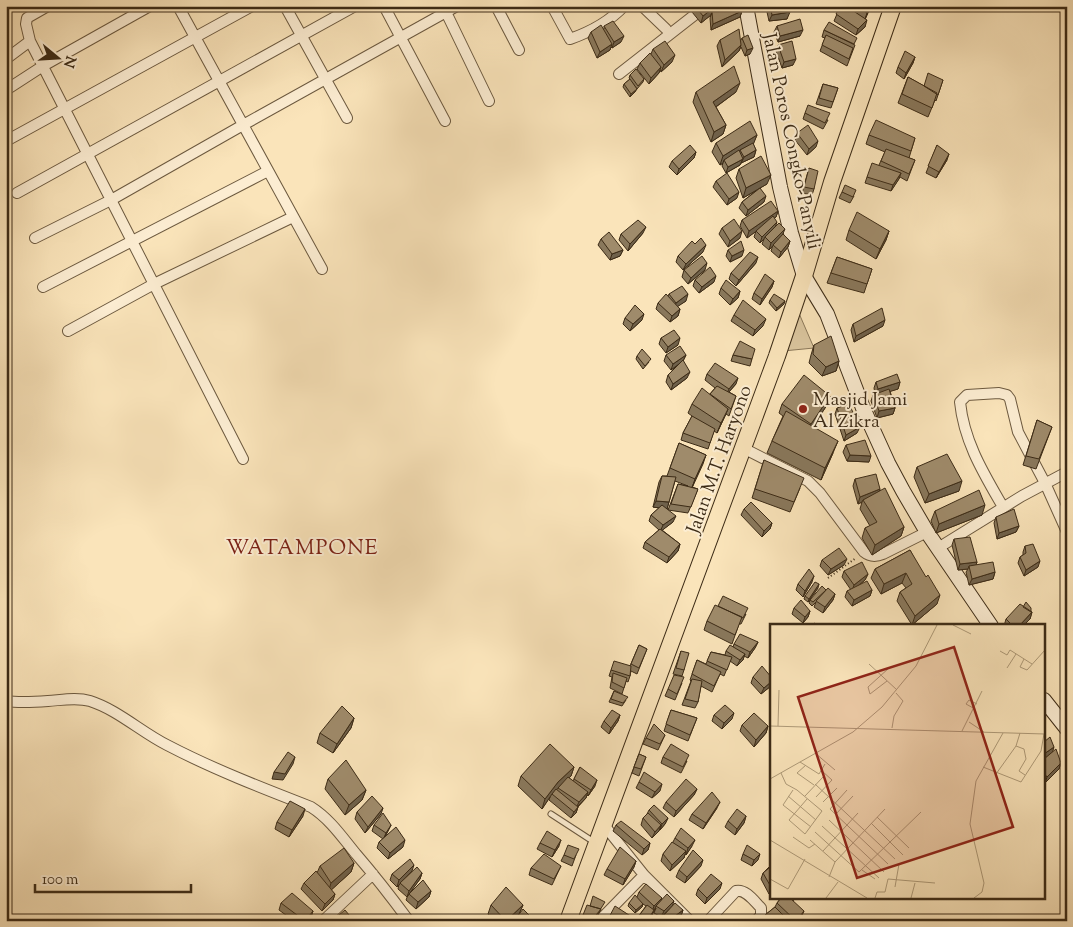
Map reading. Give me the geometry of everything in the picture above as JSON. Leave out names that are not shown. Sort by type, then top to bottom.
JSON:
[{"type":"highway","name":"Jalan M.T. Haryono","points":[[568,921],[777,356],[804,276],[832,182],[893,6]]},
{"type":"main road","name":"Jalan Poros Congko-Panyili","points":[[746,6],[780,187],[790,232],[804,276],[827,314],[863,408],[888,462],[927,532],[989,624]]},
{"type":"main road","points":[[1046,702],[1067,728]]},
{"type":"street","points":[[48,6],[27,18],[26,24],[30,41],[243,459]]},
{"type":"street","points":[[6,90],[43,66],[150,6]]},
{"type":"street","points":[[178,6],[322,270]]},
{"type":"street","points":[[6,141],[252,6]]},
{"type":"street","points":[[285,6],[347,118]]},
{"type":"street","points":[[17,193],[355,6]]},
{"type":"street","points":[[384,6],[445,120]]},
{"type":"street","points":[[35,238],[111,200],[243,124],[401,38],[445,9],[457,6]]},
{"type":"street","points":[[496,6],[519,50]]},
{"type":"street","points":[[552,6],[570,39],[589,32],[624,6]]},
{"type":"street","points":[[642,6],[666,28]]},
{"type":"street","points":[[619,74],[706,6]]},
{"type":"street","points":[[445,9],[489,101]]},
{"type":"street","points":[[6,59],[30,41]]},
{"type":"street","points":[[43,287],[268,171]]},
{"type":"street","points":[[68,331],[154,284],[293,217]]},
{"type":"street","points":[[1003,507],[976,458],[968,439],[960,402],[967,395],[999,393],[1007,395],[1010,399],[1018,432],[1045,483],[1067,532]]},
{"type":"street","points":[[743,448],[808,481],[869,556],[879,555],[927,532]]},
{"type":"street","points":[[938,548],[1003,507],[1067,472]]},
{"type":"street","points":[[6,701],[31,702],[76,699],[89,701],[176,750],[223,772],[311,808],[320,813],[336,828],[409,921]]},
{"type":"street","points":[[604,825],[644,875],[690,921]]},
{"type":"street","points":[[323,921],[373,874]]},
{"type":"street","points":[[599,921],[644,875]]},
{"type":"street","points":[[708,921],[739,890],[744,891],[761,908],[761,915],[756,921]]},
{"type":"lane","points":[[551,814],[596,843]]},
{"type":"path","points":[[828,578],[864,552]]},
{"type":"shaded area","points":[[798,311],[814,348],[783,351]]},
{"type":"building","points":[[695,6],[716,6],[703,16]]},
{"type":"building","points":[[724,6],[742,6],[742,11],[713,24],[712,12]]},
{"type":"building","points":[[770,6],[789,6],[790,12],[772,15]]},
{"type":"building","points":[[840,6],[846,6],[867,20],[858,29],[836,14]]},
{"type":"building","points":[[857,6],[870,6],[867,13]]},
{"type":"building","points":[[800,19],[803,30],[780,36],[777,26]]},
{"type":"building","points":[[613,21],[624,36],[614,42],[604,26]]},
{"type":"building","points":[[829,22],[857,38],[854,44],[824,30]]},
{"type":"building","points":[[601,25],[612,44],[600,52],[591,32]]},
{"type":"building","points":[[739,29],[741,45],[725,60],[720,40]]},
{"type":"building","points":[[748,35],[753,48],[747,50],[742,38]]},
{"type":"building","points":[[826,35],[853,48],[849,59],[822,45]]},
{"type":"building","points":[[665,41],[675,55],[664,65],[653,49]]},
{"type":"building","points":[[792,41],[796,59],[784,62],[778,45]]},
{"type":"building","points":[[905,51],[915,57],[906,73],[898,67]]},
{"type":"building","points":[[650,53],[661,67],[651,78],[640,63]]},
{"type":"building","points":[[734,66],[740,83],[713,102],[726,125],[714,132],[696,92]]},
{"type":"building","points":[[636,69],[644,79],[638,86],[630,75]]},
{"type":"building","points":[[928,73],[943,80],[938,95],[924,86]]},
{"type":"building","points":[[908,77],[937,93],[932,108],[902,94]]},
{"type":"building","points":[[630,79],[637,89],[631,94],[624,84]]},
{"type":"building","points":[[823,84],[838,88],[833,102],[819,98]]},
{"type":"building","points":[[808,105],[830,113],[825,123],[805,113]]},
{"type":"building","points":[[876,120],[915,138],[911,151],[869,135]]},
{"type":"building","points":[[750,121],[757,135],[723,156],[716,143]]},
{"type":"building","points":[[808,125],[818,141],[809,149],[797,133]]},
{"type":"building","points":[[753,143],[756,150],[744,157],[740,150]]},
{"type":"building","points":[[690,145],[696,152],[679,169],[672,161]]},
{"type":"building","points":[[937,145],[949,154],[939,172],[928,166]]},
{"type":"building","points":[[886,149],[915,160],[909,174],[881,161]]},
{"type":"building","points":[[739,150],[743,159],[728,167],[724,160]]},
{"type":"building","points":[[761,156],[771,175],[746,188],[739,169]]},
{"type":"building","points":[[872,163],[901,173],[893,185],[867,177]]},
{"type":"building","points":[[809,168],[818,171],[814,189],[804,187]]},
{"type":"building","points":[[727,173],[739,192],[729,199],[716,181]]},
{"type":"building","points":[[845,185],[856,190],[853,197],[842,192]]},
{"type":"building","points":[[760,188],[766,196],[748,210],[742,202]]},
{"type":"building","points":[[771,201],[778,211],[749,231],[742,220]]},
{"type":"building","points":[[857,212],[889,231],[880,249],[849,230]]},
{"type":"building","points":[[773,216],[777,222],[762,237],[756,231]]},
{"type":"building","points":[[734,219],[742,231],[730,241],[722,228]]},
{"type":"building","points":[[638,220],[646,227],[630,244],[621,234]]},
{"type":"building","points":[[779,223],[785,229],[771,243],[765,237]]},
{"type":"building","points":[[609,232],[623,250],[612,254],[601,239]]},
{"type":"building","points":[[783,234],[790,241],[781,252],[773,245]]},
{"type":"building","points":[[701,238],[706,245],[686,264],[678,256],[692,241],[695,244]]},
{"type":"building","points":[[741,241],[744,250],[732,256],[728,250]]},
{"type":"building","points":[[750,252],[758,257],[739,280],[731,273]]},
{"type":"building","points":[[702,256],[707,263],[691,278],[684,270]]},
{"type":"building","points":[[837,257],[872,269],[867,284],[831,273]]},
{"type":"building","points":[[710,267],[716,276],[702,287],[695,280]]},
{"type":"building","points":[[765,274],[774,281],[762,299],[754,293]]},
{"type":"building","points":[[726,280],[740,291],[733,299],[721,288]]},
{"type":"building","points":[[682,286],[688,294],[676,303],[669,294]]},
{"type":"building","points":[[666,294],[680,309],[672,316],[658,303]]},
{"type":"building","points":[[774,294],[785,301],[777,308],[770,300]]},
{"type":"building","points":[[743,300],[766,319],[755,330],[734,315]]},
{"type":"building","points":[[635,305],[644,314],[633,324],[625,318]]},
{"type":"building","points":[[882,308],[885,320],[856,336],[853,324]]},
{"type":"building","points":[[674,330],[680,338],[668,347],[661,338]]},
{"type":"building","points":[[831,336],[839,361],[826,367],[813,354],[814,345]]},
{"type":"building","points":[[740,341],[755,349],[752,359],[733,355]]},
{"type":"building","points":[[680,346],[686,355],[673,364],[666,355]]},
{"type":"building","points":[[642,349],[651,359],[645,366],[637,356]]},
{"type":"building","points":[[683,360],[690,372],[673,384],[668,375]]},
{"type":"building","points":[[715,363],[738,378],[729,389],[707,374]]},
{"type":"building","points":[[897,374],[900,382],[878,389],[876,382]]},
{"type":"building","name":"Masjid Jami Al Zikra","points":[[804,375],[830,396],[811,424],[782,404]]},
{"type":"building","points":[[717,386],[736,396],[731,409],[710,394]]},
{"type":"building","points":[[702,388],[728,409],[721,423],[692,404]]},
{"type":"building","points":[[889,389],[895,408],[879,411],[873,395]]},
{"type":"building","points":[[849,404],[860,427],[846,435],[837,408]]},
{"type":"building","points":[[786,411],[838,441],[825,468],[772,441]]},
{"type":"building","points":[[692,416],[715,429],[710,443],[683,433]]},
{"type":"building","points":[[1037,420],[1052,427],[1039,459],[1026,456]]},
{"type":"building","points":[[865,440],[871,456],[850,455],[846,445]]},
{"type":"building","points":[[679,443],[706,455],[695,479],[670,468]]},
{"type":"building","points":[[947,454],[962,481],[929,494],[917,467]]},
{"type":"building","points":[[764,460],[804,478],[794,502],[755,489]]},
{"type":"building","points":[[876,474],[880,489],[860,497],[855,479]]},
{"type":"building","points":[[662,476],[676,477],[669,502],[656,501]]},
{"type":"building","points":[[678,484],[698,489],[691,507],[671,504]]},
{"type":"building","points":[[885,488],[904,527],[875,545],[865,528],[877,522],[863,500]]},
{"type":"building","points":[[979,490],[985,505],[939,524],[935,511]]},
{"type":"building","points":[[751,502],[772,523],[764,531],[744,509]]},
{"type":"building","points":[[662,505],[676,516],[663,525],[651,515]]},
{"type":"building","points":[[1014,509],[1019,526],[999,533],[996,517]]},
{"type":"building","points":[[660,529],[680,544],[669,557],[645,542]]},
{"type":"building","points":[[970,537],[977,562],[960,564],[954,539]]},
{"type":"building","points":[[1033,544],[1040,561],[1026,570],[1020,557],[1026,553],[1025,546]]},
{"type":"building","points":[[839,548],[847,559],[831,569],[822,560]]},
{"type":"building","points":[[910,550],[926,577],[928,575],[940,595],[915,616],[900,592],[912,584],[906,573],[884,584],[875,569]]},
{"type":"building","points":[[862,562],[868,574],[854,585],[844,571]]},
{"type":"building","points":[[993,562],[995,572],[972,579],[969,566]]},
{"type":"building","points":[[809,569],[814,576],[805,591],[798,584]]},
{"type":"building","points":[[867,581],[872,590],[854,600],[847,591]]},
{"type":"building","points":[[815,582],[819,584],[809,599],[805,596]]},
{"type":"building","points":[[822,586],[826,590],[813,602],[810,600]]},
{"type":"building","points":[[828,588],[835,594],[825,607],[816,601]]},
{"type":"building","points":[[723,596],[748,608],[743,618],[718,606]]},
{"type":"building","points":[[801,600],[810,611],[805,617],[794,608]]},
{"type":"building","points":[[1026,602],[1031,608],[1031,612],[1023,607]]},
{"type":"building","points":[[1020,604],[1032,612],[1021,624],[1011,624],[1006,619]]},
{"type":"building","points":[[715,605],[742,617],[735,635],[707,621]]},
{"type":"building","points":[[740,634],[758,642],[750,652],[734,644]]},
{"type":"building","points":[[639,645],[647,649],[639,668],[631,664]]},
{"type":"building","points":[[730,645],[745,654],[740,660],[726,651]]},
{"type":"building","points":[[681,651],[689,653],[684,670],[676,668]]},
{"type":"building","points":[[711,652],[732,657],[727,670],[707,661]]},
{"type":"building","points":[[697,660],[721,672],[714,686],[692,674]]},
{"type":"building","points":[[614,661],[631,666],[630,676],[611,670]]},
{"type":"building","points":[[762,666],[770,676],[770,683],[764,688],[753,677]]},
{"type":"building","points":[[613,673],[627,678],[624,688],[612,682]]},
{"type":"building","points":[[674,675],[684,677],[677,694],[668,689]]},
{"type":"building","points":[[692,679],[702,681],[698,702],[685,699]]},
{"type":"building","points":[[614,691],[628,697],[623,703],[611,699]]},
{"type":"building","points":[[725,705],[734,713],[724,723],[714,715]]},
{"type":"building","points":[[342,706],[354,718],[337,744],[320,733]]},
{"type":"building","points":[[612,710],[620,715],[611,728],[604,721]]},
{"type":"building","points":[[671,710],[697,718],[690,735],[666,724]]},
{"type":"building","points":[[754,713],[768,726],[756,740],[742,725]]},
{"type":"building","points":[[654,724],[665,735],[660,744],[646,738]]},
{"type":"building","points":[[1050,737],[1054,747],[1046,753],[1046,740]]},
{"type":"building","points":[[550,744],[574,767],[558,782],[545,799],[521,776]]},
{"type":"building","points":[[671,744],[689,755],[683,767],[663,757]]},
{"type":"building","points":[[1056,749],[1061,763],[1047,777],[1046,776],[1046,757]]},
{"type":"building","points":[[288,752],[295,757],[285,774],[274,772]]},
{"type":"building","points":[[639,754],[646,757],[641,769],[634,767]]},
{"type":"building","points":[[346,760],[366,790],[349,805],[328,779]]},
{"type":"building","points":[[580,767],[597,780],[591,790],[574,779]]},
{"type":"building","points":[[644,772],[662,784],[655,792],[639,782]]},
{"type":"building","points":[[568,777],[588,792],[579,802],[558,788]]},
{"type":"building","points":[[686,779],[697,789],[676,811],[666,802]]},
{"type":"building","points":[[556,789],[578,807],[574,812],[552,794]]},
{"type":"building","points":[[712,792],[720,802],[706,823],[692,814]]},
{"type":"building","points":[[372,796],[383,808],[368,827],[357,812]]},
{"type":"building","points":[[290,801],[305,809],[292,830],[277,822]]},
{"type":"building","points":[[654,805],[668,818],[662,824],[649,810]]},
{"type":"building","points":[[737,809],[746,816],[737,829],[728,821]]},
{"type":"building","points":[[383,813],[391,825],[386,833],[374,825]]},
{"type":"building","points":[[648,813],[661,825],[655,832],[643,818]]},
{"type":"building","points":[[621,821],[650,843],[644,849],[616,825]]},
{"type":"building","points":[[396,827],[405,840],[390,853],[379,842]]},
{"type":"building","points":[[681,828],[695,840],[688,848],[675,838]]},
{"type":"building","points":[[547,831],[561,840],[555,850],[540,843]]},
{"type":"building","points":[[672,842],[686,851],[672,865],[663,854]]},
{"type":"building","points":[[568,845],[579,849],[574,859],[564,855]]},
{"type":"building","points":[[747,845],[760,854],[754,860],[743,854]]},
{"type":"building","points":[[620,847],[636,861],[625,879],[607,869]]},
{"type":"building","points":[[344,848],[354,863],[331,883],[320,866]]},
{"type":"building","points":[[693,850],[703,860],[687,877],[679,870]]},
{"type":"building","points":[[544,854],[561,866],[554,879],[531,868]]},
{"type":"building","points":[[410,859],[414,865],[399,880],[392,874]]},
{"type":"building","points":[[417,867],[422,873],[409,891],[400,883]]},
{"type":"building","points":[[769,868],[770,869],[770,885],[763,873]]},
{"type":"building","points":[[316,871],[335,894],[325,904],[304,883]]},
{"type":"building","points":[[711,874],[722,883],[707,898],[698,889]]},
{"type":"building","points":[[423,880],[431,891],[418,902],[409,894]]},
{"type":"building","points":[[646,884],[662,898],[654,906],[639,892]]},
{"type":"building","points":[[506,887],[523,905],[506,921],[491,905]]},
{"type":"building","points":[[292,893],[313,911],[305,921],[281,903]]},
{"type":"building","points":[[667,894],[674,901],[664,911],[656,906]]},
{"type":"building","points":[[635,895],[643,904],[636,910],[629,903]]},
{"type":"building","points":[[593,896],[605,902],[601,909],[590,906]]},
{"type":"building","points":[[779,900],[792,900],[804,911],[796,921],[777,903]]},
{"type":"building","points":[[675,903],[683,910],[671,919],[664,915]]},
{"type":"building","points":[[587,905],[601,909],[591,921],[581,920]]},
{"type":"building","points":[[647,905],[654,910],[647,921],[635,921]]},
{"type":"building","points":[[615,906],[632,917],[628,921],[607,921]]},
{"type":"building","points":[[775,907],[789,921],[771,921],[765,915]]},
{"type":"building","points":[[523,909],[535,921],[514,921]]},
{"type":"building","points":[[345,910],[354,921],[333,920]]},
{"type":"place","name":"Masjid Jami Al Zikra","points":[[803,409]]},
{"type":"district","name":"WATAMPONE","points":[[302,547]]}]
